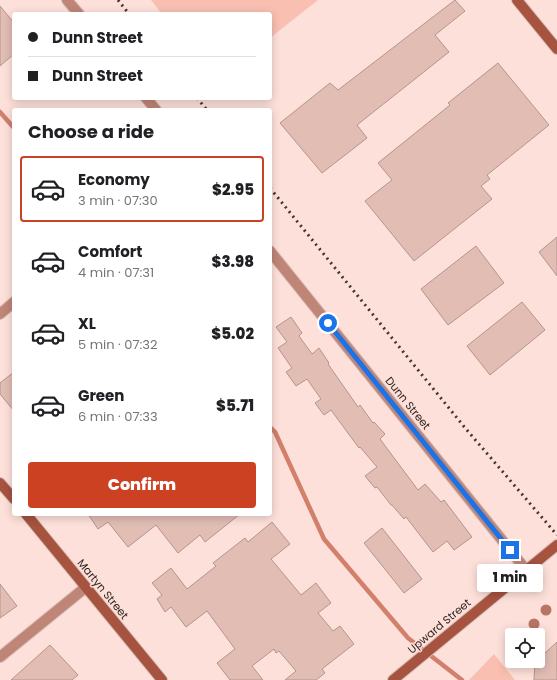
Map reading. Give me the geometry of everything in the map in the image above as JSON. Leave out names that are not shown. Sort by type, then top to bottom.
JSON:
[{"type":"street","points":[[67,0],[76,12]]},
{"type":"street","points":[[517,0],[557,49]]},
{"type":"street","points":[[148,100],[154,108]]},
{"type":"street","name":"Dunn Street","points":[[272,253],[526,570]]},
{"type":"street","points":[[0,314],[12,304]]},
{"type":"street","points":[[0,482],[12,497]]},
{"type":"street","name":"Martyn Street","points":[[28,516],[162,680]]},
{"type":"street","name":"Upward Street","points":[[393,680],[557,545]]},
{"type":"street","points":[[0,657],[86,587]]},
{"type":"shaded area","points":[[151,0],[318,0],[272,36],[272,12],[160,12]]},
{"type":"shaded area","points":[[494,654],[515,680],[469,680]]},
{"type":"building","points":[[455,0],[465,11],[435,35],[449,52],[357,125],[367,138],[322,173],[280,123],[330,83],[338,90]]},
{"type":"building","points":[[0,6],[12,21],[12,56],[0,66]]},
{"type":"building","points":[[498,63],[549,125],[487,175],[490,179],[481,186],[492,199],[414,261],[365,201],[392,180],[378,163],[450,105],[448,103]]},
{"type":"building","points":[[557,237],[557,276],[539,252]]},
{"type":"building","points":[[476,246],[504,283],[448,325],[421,289]]},
{"type":"building","points":[[522,302],[545,330],[490,375],[467,346]]},
{"type":"building","points":[[291,317],[302,333],[299,336],[312,354],[319,348],[329,363],[328,364],[358,407],[360,405],[373,423],[374,422],[385,434],[380,439],[418,490],[425,484],[441,502],[444,500],[472,537],[454,550],[447,541],[433,552],[406,517],[404,519],[377,487],[375,488],[365,476],[377,467],[360,447],[359,448],[331,410],[324,415],[315,403],[321,399],[307,379],[296,386],[286,372],[292,368],[278,348],[287,342],[276,327]]},
{"type":"building","points":[[12,374],[12,409],[0,394],[0,383]]},
{"type":"building","points":[[89,516],[238,516],[205,542],[200,535],[178,553],[156,525],[128,547],[108,522],[98,529]]},
{"type":"building","points":[[272,522],[290,544],[271,559],[301,595],[316,583],[331,603],[318,613],[333,631],[340,626],[354,644],[322,669],[325,673],[316,680],[285,680],[296,671],[279,651],[276,653],[274,649],[252,666],[263,680],[230,680],[217,663],[235,649],[207,611],[186,627],[171,607],[165,612],[157,599],[162,595],[152,583],[171,568],[187,589],[216,566],[213,563],[245,538],[248,542]]},
{"type":"building","points":[[382,528],[422,579],[404,593],[364,543]]},
{"type":"building","points":[[0,584],[17,606],[0,618]]},
{"type":"building","points":[[557,642],[557,680],[534,680],[535,668],[545,668],[545,653]]},
{"type":"building","points":[[50,645],[78,675],[72,680],[11,680]]},
{"type":"waterway","points":[[0,112],[12,126]]},
{"type":"waterway","points":[[272,429],[275,432],[324,539],[408,638],[462,680]]},
{"type":"railway","points":[[118,0],[127,12]]},
{"type":"railway","points":[[199,100],[205,108]]},
{"type":"railway","points":[[272,190],[466,429],[557,535]]},
{"type":"route","points":[[328,323],[510,550]]}]
